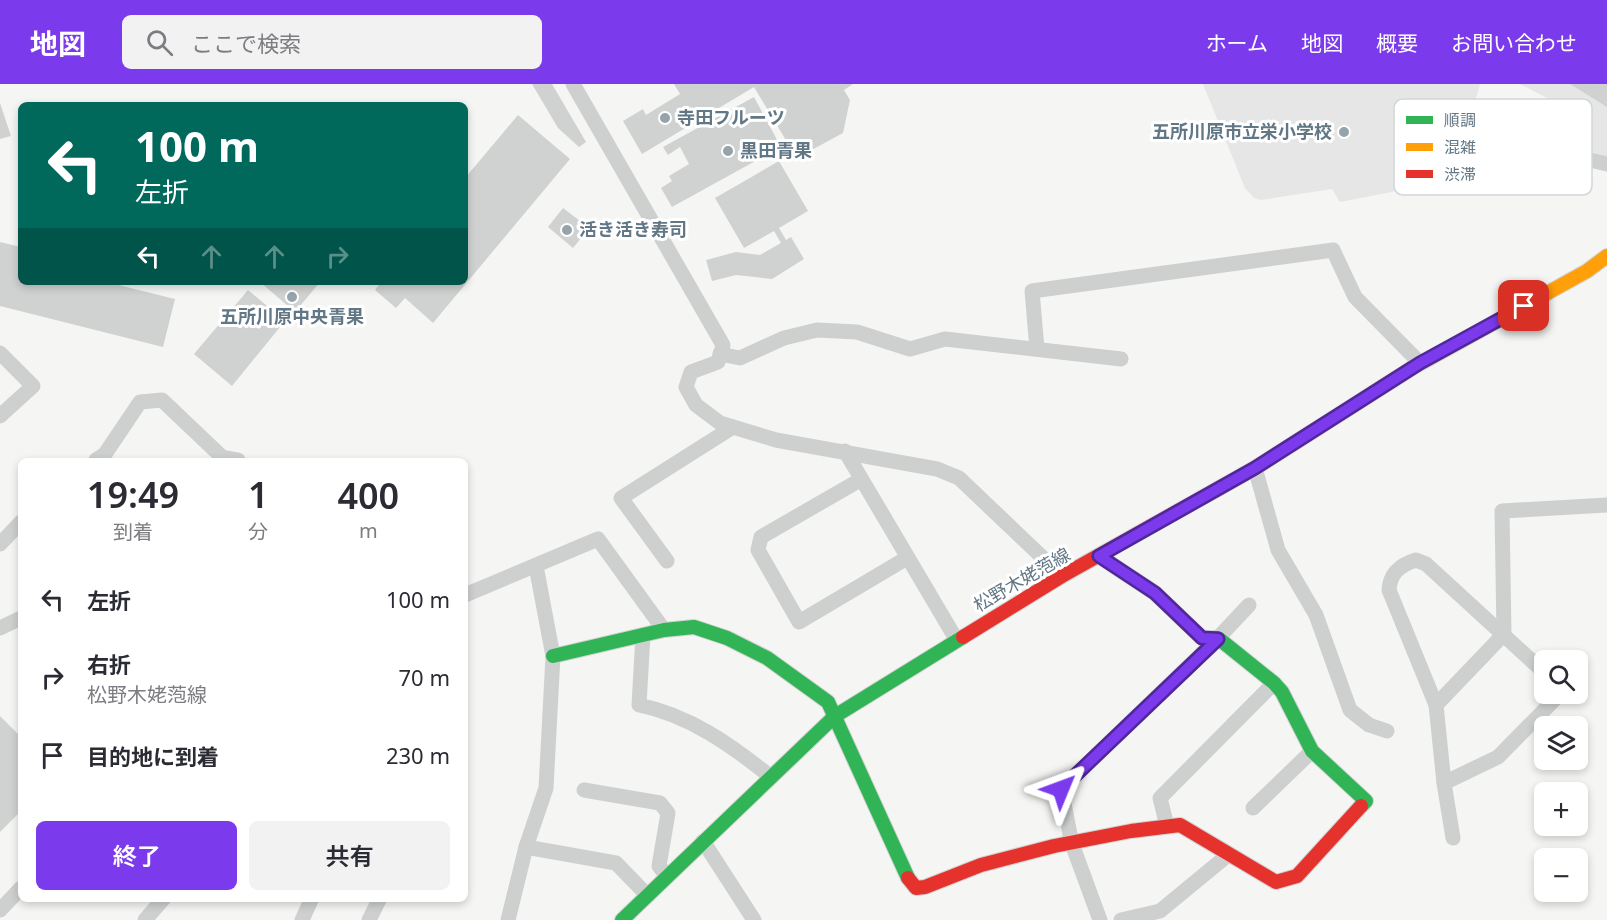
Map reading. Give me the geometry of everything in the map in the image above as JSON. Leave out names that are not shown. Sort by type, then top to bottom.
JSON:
[{"type":"street","points":[[573,84],[723,345],[718,362],[691,372],[686,387],[696,405],[720,423],[776,440],[937,469],[959,478],[1062,576]]},
{"type":"street","points":[[1592,161],[1607,164]]},
{"type":"street","points":[[1037,349],[1032,291],[1333,250],[1355,297],[1420,363]]},
{"type":"street","name":"松野木姥萢線","points":[[622,920],[835,716],[956,639],[1062,576],[1255,468],[1420,363],[1587,272],[1607,256]]},
{"type":"street","points":[[720,354],[740,358],[784,338],[817,330],[858,332],[910,349],[945,339],[1121,359]]},
{"type":"street","points":[[0,353],[33,386],[0,416]]},
{"type":"street","points":[[99,458],[105,454],[140,402],[162,400],[222,456],[230,458]]},
{"type":"street","points":[[667,561],[621,498],[733,427]]},
{"type":"street","points":[[845,451],[860,480],[956,639]]},
{"type":"street","points":[[1255,468],[1278,550],[1316,615],[1350,710],[1369,725],[1387,731]]},
{"type":"street","points":[[860,480],[761,537],[758,550],[799,622],[907,558]]},
{"type":"street","points":[[1436,705],[1504,634],[1502,511],[1607,505]]},
{"type":"street","points":[[0,544],[18,525]]},
{"type":"street","points":[[468,594],[598,539],[664,630]]},
{"type":"street","points":[[553,656],[664,630],[694,627],[727,638],[767,658],[828,702],[909,881],[916,888],[930,888],[977,866],[1072,844],[1180,825],[1193,830],[1228,855],[1276,882],[1297,876],[1366,801],[1312,751],[1282,692],[1274,683],[1218,639],[1202,638],[1155,593],[1099,556]]},
{"type":"street","points":[[1453,838],[1444,783],[1436,705],[1389,590],[1390,581],[1396,569],[1416,560],[1426,564],[1534,663]]},
{"type":"street","points":[[508,920],[526,847],[546,788],[553,656],[536,566]]},
{"type":"street","points":[[1100,920],[1072,844],[1061,789],[1218,639],[1249,605]]},
{"type":"street","points":[[0,628],[18,619]]},
{"type":"street","points":[[643,635],[639,705],[667,711],[733,746],[771,777]]},
{"type":"street","points":[[1167,826],[1160,798],[1274,683]]},
{"type":"street","points":[[1444,783],[1498,757],[1550,704]]},
{"type":"street","points":[[1254,808],[1312,751]]},
{"type":"street","points":[[584,790],[660,803],[668,813],[659,866],[667,876]]},
{"type":"street","points":[[703,841],[754,920]]},
{"type":"street","points":[[526,847],[616,863],[647,895]]},
{"type":"street","points":[[1121,920],[1160,910],[1228,855]]},
{"type":"street","points":[[0,910],[18,891]]},
{"type":"street","points":[[145,920],[161,902]]},
{"type":"street","points":[[302,920],[310,902]]},
{"type":"street","points":[[369,920],[378,902]]},
{"type":"shaded area","name":"五所川原市立栄小学校","points":[[1203,84],[1480,84],[1476,99],[1394,99],[1394,191],[1340,202],[1332,189],[1261,200],[1254,198],[1245,188]]},
{"type":"shaded area","points":[[1520,84],[1607,84],[1607,157],[1592,153],[1592,99],[1549,99]]},
{"type":"building","points":[[532,84],[552,84],[586,142],[579,147],[558,128]]},
{"type":"building","name":"寺田フルーツ","points":[[674,84],[853,84],[844,90],[850,100],[843,133],[808,152],[793,152],[754,87],[642,154],[623,121],[643,109],[646,115],[680,94]]},
{"type":"building","points":[[1570,84],[1607,84],[1607,107]]},
{"type":"building","name":"黒田青果","points":[[754,97],[781,147],[672,207],[661,188],[672,181],[669,176],[689,164],[680,147],[668,155],[663,147]]},
{"type":"building","points":[[0,103],[11,136],[0,139]]},
{"type":"building","points":[[518,115],[570,159],[468,281],[468,174]]},
{"type":"building","points":[[779,161],[808,211],[779,228],[786,240],[791,237],[804,259],[772,279],[736,275],[712,281],[706,260],[736,252],[760,255],[781,243],[774,231],[744,248],[715,198]]},
{"type":"building","name":"活き活き寿司","points":[[563,208],[580,221],[576,226],[585,233],[573,248],[548,227]]},
{"type":"building","points":[[0,242],[18,246],[18,285],[118,285],[175,299],[163,347],[0,306]]},
{"type":"building","name":"五所川原中央青果","points":[[264,285],[318,285],[295,312]]},
{"type":"building","points":[[379,285],[465,285],[433,323],[405,298],[396,308],[375,290]]},
{"type":"building","points":[[248,290],[285,321],[232,386],[194,354]]},
{"type":"building","points":[[0,716],[18,734],[18,814],[0,832]]},
{"type":"traffic: fast","points":[[1099,556],[1155,593],[1202,638],[1218,638],[1274,683],[1282,692],[1312,751],[1366,801],[1361,806]]},
{"type":"traffic: fast","points":[[553,656],[664,630],[694,627],[727,638],[767,658],[828,702],[908,878]]},
{"type":"traffic: fast","points":[[622,920],[835,716],[963,637]]},
{"type":"traffic: slow","points":[[1412,368],[1587,271],[1607,256]]},
{"type":"traffic: jam","points":[[963,637],[1062,576],[1255,468],[1412,368]]},
{"type":"traffic: jam","points":[[908,878],[916,888],[925,887],[981,865],[1054,846],[1131,831],[1180,825],[1276,882],[1297,876],[1361,806]]},
{"type":"place","name":"寺田フルーツ","points":[[665,118]]},
{"type":"place","name":"五所川原市立栄小学校","points":[[1344,132]]},
{"type":"place","name":"黒田青果","points":[[728,151]]},
{"type":"place","name":"活き活き寿司","points":[[567,230]]},
{"type":"place","name":"五所川原中央青果","points":[[292,297]]},
{"type":"route","points":[[1061,789],[1218,639],[1202,638],[1155,593],[1099,556],[1255,468],[1420,363],[1524,306]]}]
